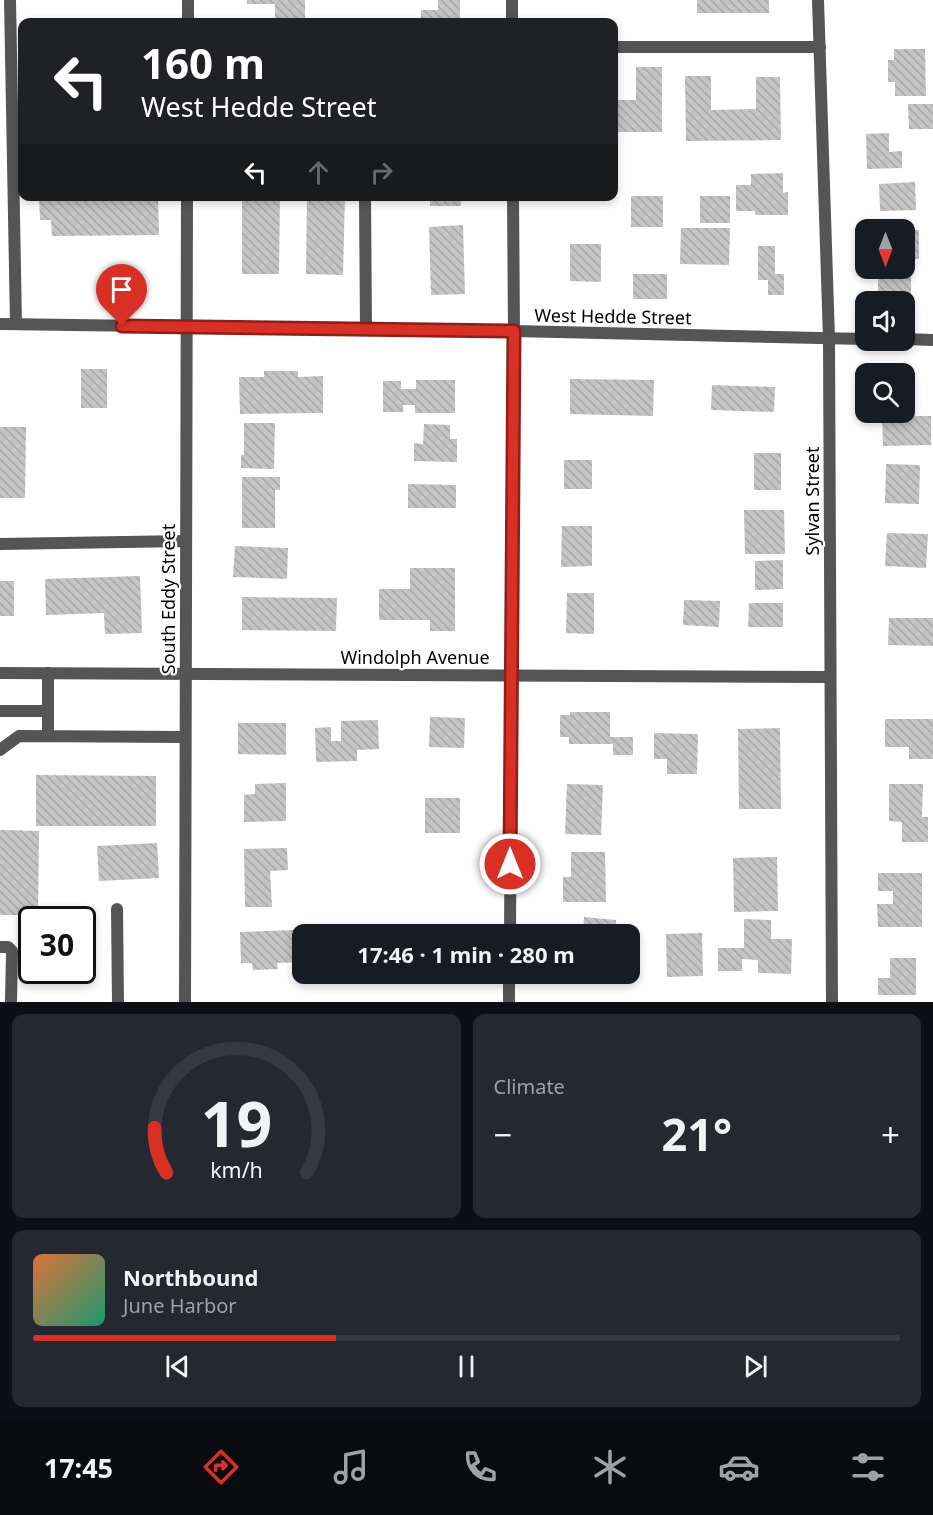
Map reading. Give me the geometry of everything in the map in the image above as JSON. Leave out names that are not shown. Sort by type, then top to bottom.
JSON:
[{"type":"street","points":[[10,0],[16,324]]},
{"type":"street","points":[[188,0],[188,18]]},
{"type":"street","points":[[512,0],[512,18]]},
{"type":"street","name":"Sylvan Street","points":[[818,0],[829,339],[832,1002]]},
{"type":"street","points":[[618,47],[820,47]]},
{"type":"street","name":"South Eddy Street","points":[[185,1002],[187,201]]},
{"type":"street","points":[[365,201],[366,329]]},
{"type":"street","points":[[510,924],[513,201]]},
{"type":"street","name":"West Hedde Street","points":[[0,324],[514,331],[855,339]]},
{"type":"street","points":[[915,339],[933,339]]},
{"type":"street","points":[[0,544],[186,541]]},
{"type":"street","name":"Windolph Avenue","points":[[0,673],[831,677]]},
{"type":"street","points":[[48,673],[48,736]]},
{"type":"street","points":[[0,711],[48,711]]},
{"type":"street","points":[[0,750],[19,736],[185,737]]},
{"type":"street","points":[[117,909],[118,1002]]},
{"type":"street","points":[[0,947],[8,947],[12,951],[11,1002]]},
{"type":"street","points":[[509,1002],[510,984]]},
{"type":"building","points":[[247,0],[305,0],[305,18],[275,18],[275,4],[247,4]]},
{"type":"building","points":[[438,0],[460,0],[460,18],[421,18],[421,10],[438,10]]},
{"type":"building","points":[[697,0],[769,0],[769,13],[697,13]]},
{"type":"building","points":[[894,49],[925,49],[926,96],[895,96],[895,82],[888,82],[888,60],[894,60]]},
{"type":"building","points":[[636,67],[662,67],[662,132],[618,132],[618,100],[636,100]]},
{"type":"building","points":[[685,76],[711,76],[711,110],[756,109],[756,77],[780,77],[781,140],[686,141]]},
{"type":"building","points":[[908,104],[933,104],[933,129],[909,129]]},
{"type":"building","points":[[889,133],[889,152],[902,151],[902,168],[867,169],[866,134]]},
{"type":"building","points":[[783,173],[783,193],[788,192],[788,215],[755,215],[755,211],[736,211],[736,185],[751,185],[751,174]]},
{"type":"building","points":[[915,182],[916,210],[880,211],[879,184]]},
{"type":"building","points":[[631,196],[663,196],[663,227],[631,227]]},
{"type":"building","points":[[700,196],[730,196],[730,223],[700,223]]},
{"type":"building","points":[[39,201],[158,201],[159,235],[52,236],[51,220],[40,220]]},
{"type":"building","points":[[242,201],[280,201],[279,274],[242,274]]},
{"type":"building","points":[[307,201],[345,201],[343,275],[306,274]]},
{"type":"building","points":[[430,201],[461,201],[461,206],[430,206]]},
{"type":"building","points":[[463,225],[465,294],[431,295],[429,227]]},
{"type":"building","points":[[681,228],[730,228],[729,265],[680,264]]},
{"type":"building","points":[[915,230],[919,230],[919,259],[915,259]]},
{"type":"building","points":[[570,244],[601,244],[601,282],[570,281]]},
{"type":"building","points":[[758,246],[775,246],[775,274],[784,274],[784,295],[768,295],[768,280],[758,280]]},
{"type":"building","points":[[633,274],[667,274],[667,299],[633,299]]},
{"type":"building","points":[[878,279],[911,279],[911,291],[878,291]]},
{"type":"building","points":[[81,369],[107,369],[107,408],[81,408]]},
{"type":"building","points":[[264,371],[298,371],[298,377],[323,376],[323,413],[240,414],[239,377],[264,377]]},
{"type":"building","points":[[570,379],[654,380],[653,416],[570,414]]},
{"type":"building","points":[[416,380],[455,380],[455,413],[415,413],[415,405],[403,405],[403,412],[383,412],[383,381],[401,381],[401,389],[416,389]]},
{"type":"building","points":[[712,385],[775,387],[774,412],[711,410]]},
{"type":"building","points":[[915,416],[931,416],[931,445],[883,446],[882,423],[915,423]]},
{"type":"building","points":[[244,423],[275,423],[274,469],[241,468],[241,455],[244,455]]},
{"type":"building","points":[[424,424],[450,425],[450,439],[457,439],[457,462],[414,461],[414,443],[423,444]]},
{"type":"building","points":[[0,427],[26,427],[25,498],[0,498]]},
{"type":"building","points":[[754,453],[781,453],[781,490],[754,490]]},
{"type":"building","points":[[564,460],[592,460],[592,489],[564,489]]},
{"type":"building","points":[[886,464],[920,465],[919,504],[885,503]]},
{"type":"building","points":[[242,477],[280,477],[280,490],[275,490],[275,528],[242,528]]},
{"type":"building","points":[[408,484],[456,485],[456,508],[408,508]]},
{"type":"building","points":[[744,510],[784,510],[785,554],[745,554]]},
{"type":"building","points":[[562,526],[592,526],[592,566],[561,567]]},
{"type":"building","points":[[887,533],[928,534],[926,568],[885,566]]},
{"type":"building","points":[[235,546],[288,548],[287,579],[233,577]]},
{"type":"building","points":[[783,560],[783,589],[755,590],[755,561]]},
{"type":"building","points":[[410,568],[455,568],[455,631],[430,631],[430,620],[379,620],[379,589],[410,589]]},
{"type":"building","points":[[140,576],[142,633],[105,634],[104,613],[46,615],[45,579]]},
{"type":"building","points":[[0,581],[14,581],[14,616],[0,616]]},
{"type":"building","points":[[567,593],[594,593],[594,634],[566,633]]},
{"type":"building","points":[[242,597],[337,598],[336,631],[242,630]]},
{"type":"building","points":[[684,600],[720,601],[719,627],[683,625]]},
{"type":"building","points":[[749,603],[783,603],[783,627],[748,627]]},
{"type":"building","points":[[889,618],[933,618],[933,646],[888,645]]},
{"type":"building","points":[[570,712],[610,712],[610,737],[633,737],[633,755],[613,755],[613,744],[569,744],[569,737],[560,737],[560,715],[570,715]]},
{"type":"building","points":[[430,717],[465,718],[464,748],[429,747]]},
{"type":"building","points":[[885,719],[933,719],[933,759],[909,759],[909,747],[885,747]]},
{"type":"building","points":[[378,720],[379,749],[357,750],[357,761],[316,762],[315,728],[331,727],[331,741],[341,741],[341,721]]},
{"type":"building","points":[[238,723],[286,723],[286,755],[238,754]]},
{"type":"building","points":[[780,728],[781,809],[739,809],[738,729]]},
{"type":"building","points":[[654,733],[698,734],[697,774],[667,774],[667,759],[654,759]]},
{"type":"building","points":[[36,775],[156,776],[156,826],[36,826]]},
{"type":"building","points":[[286,783],[286,821],[244,822],[244,795],[255,794],[255,784]]},
{"type":"building","points":[[567,784],[603,785],[601,835],[565,834]]},
{"type":"building","points":[[889,784],[923,784],[922,817],[928,817],[928,842],[902,842],[902,822],[889,821]]},
{"type":"building","points":[[425,798],[460,798],[460,833],[425,833]]},
{"type":"building","points":[[0,830],[39,831],[38,906],[18,906],[18,915],[0,915]]},
{"type":"building","points":[[157,843],[159,878],[99,881],[97,846]]},
{"type":"building","points":[[287,848],[288,870],[270,871],[272,907],[245,907],[244,849]]},
{"type":"building","points":[[571,852],[605,852],[606,902],[563,902],[563,877],[571,877]]},
{"type":"building","points":[[777,857],[778,911],[734,912],[733,858]]},
{"type":"building","points":[[878,873],[922,873],[922,927],[878,927],[877,904],[893,904],[893,891],[878,891]]},
{"type":"building","points":[[584,917],[616,920],[616,924],[584,924]]},
{"type":"building","points":[[744,919],[771,920],[771,939],[792,939],[791,974],[758,973],[758,960],[742,959],[742,971],[718,971],[718,948],[744,948]]},
{"type":"building","points":[[292,930],[292,962],[277,963],[278,969],[253,970],[252,963],[241,963],[240,932]]},
{"type":"building","points":[[702,933],[703,976],[667,977],[666,934]]},
{"type":"building","points":[[890,958],[916,958],[916,995],[878,995],[878,978],[890,978]]},
{"type":"route","points":[[122,326],[514,331],[510,864]]}]
